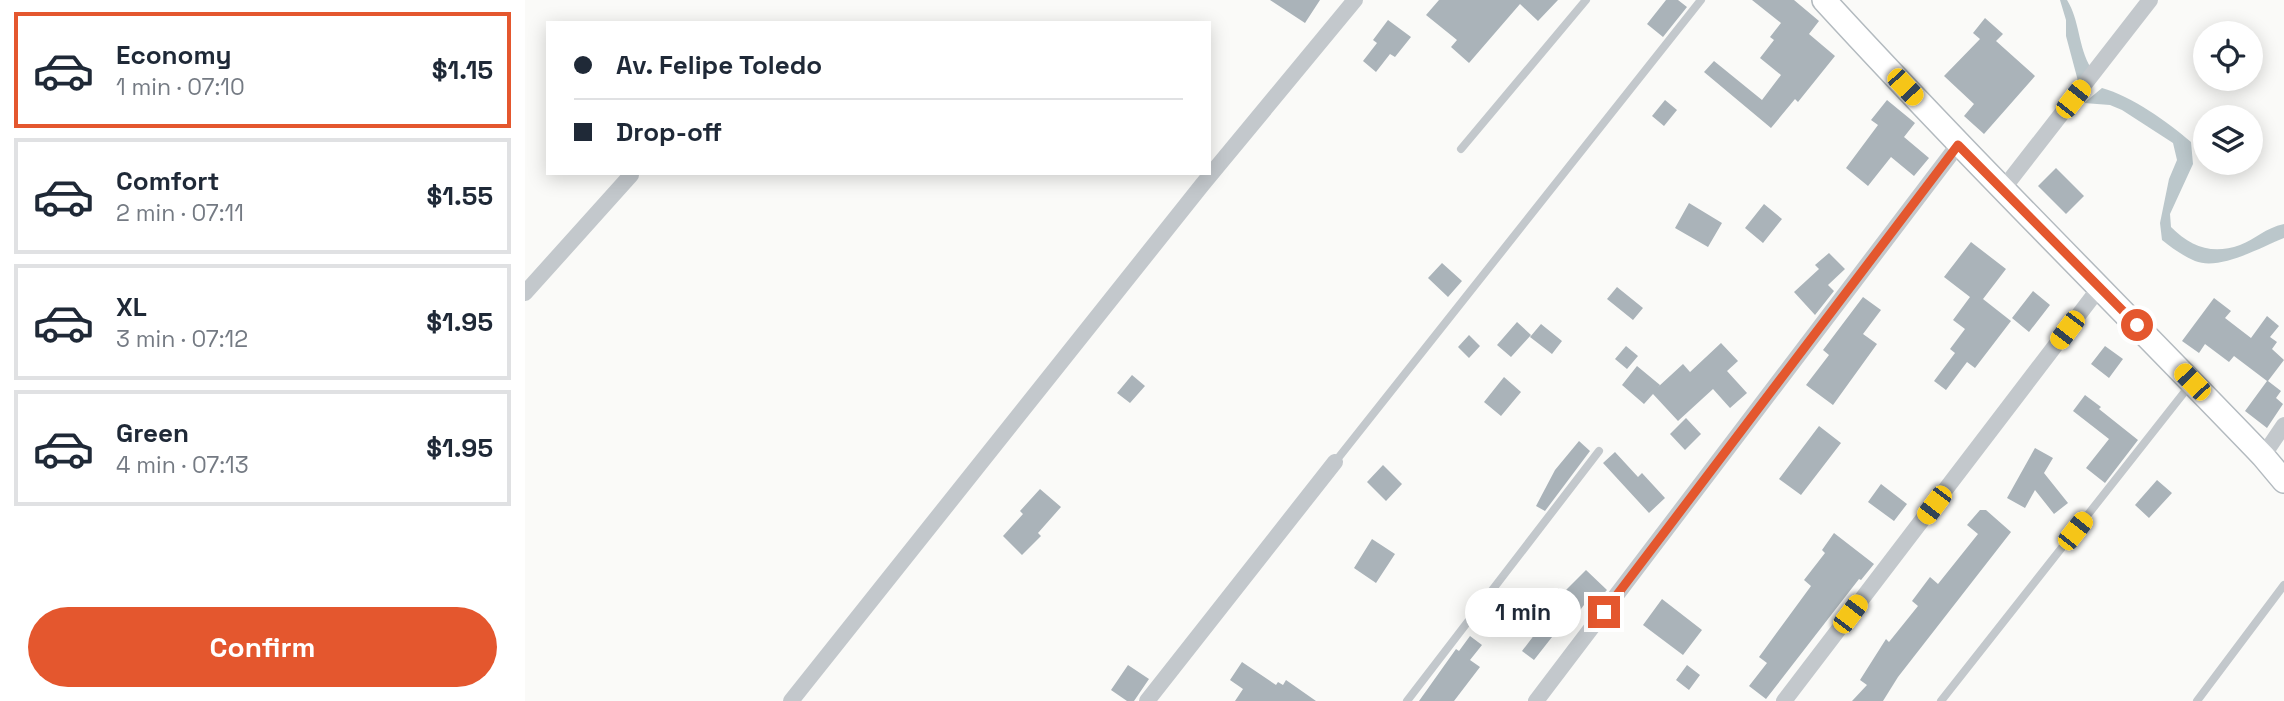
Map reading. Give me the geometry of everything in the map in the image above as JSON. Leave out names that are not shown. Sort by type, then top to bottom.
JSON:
[{"type":"main road","points":[[1834,4],[1958,145],[2100,287],[2284,481]]},
{"type":"street","points":[[1211,174],[1355,0]]},
{"type":"street","points":[[2003,189],[2150,0]]},
{"type":"street","points":[[1536,701],[1958,145]]},
{"type":"street","points":[[525,293],[631,175]]},
{"type":"street","points":[[791,701],[1210,175]]},
{"type":"street","points":[[1784,701],[2100,287]]},
{"type":"street","points":[[2263,456],[2284,425]]},
{"type":"street","points":[[1147,701],[1335,462]]},
{"type":"lane","points":[[1461,149],[1586,0]]},
{"type":"lane","points":[[1335,462],[1701,0]]},
{"type":"lane","points":[[1941,701],[2192,382]]},
{"type":"lane","points":[[1407,701],[1599,451]]},
{"type":"lane","points":[[2197,701],[2284,585]]},
{"type":"shaded area","points":[[2060,0],[2067,0],[2071,8],[2091,68],[2078,81],[2066,36],[2066,20]]},
{"type":"shaded area","points":[[2102,88],[2113,92],[2149,110],[2191,142],[2193,164],[2170,214],[2171,227],[2186,240],[2211,249],[2230,248],[2284,224],[2284,238],[2240,257],[2216,263],[2195,261],[2174,249],[2162,240],[2160,223],[2169,179],[2177,160],[2173,143],[2122,110],[2110,105],[2084,103]]},
{"type":"building","points":[[1270,0],[1320,0],[1305,23]]},
{"type":"building","points":[[1439,0],[1558,0],[1538,21],[1520,4],[1469,63],[1451,47],[1457,40],[1426,15]]},
{"type":"building","points":[[1666,0],[1678,0],[1687,7],[1663,37],[1647,24]]},
{"type":"building","points":[[1752,0],[1794,0],[1819,21],[1809,34],[1835,56],[1798,102],[1795,99],[1771,128],[1704,72],[1714,61],[1762,100],[1781,75],[1760,58],[1774,40],[1770,37],[1781,23]]},
{"type":"building","points":[[1985,18],[2003,34],[1996,41],[2035,76],[1984,134],[1964,116],[1974,104],[1944,76],[1980,39],[1973,33]]},
{"type":"building","points":[[1388,20],[1411,37],[1395,57],[1390,54],[1376,72],[1363,61],[1377,43],[1373,40]]},
{"type":"building","points":[[1665,100],[1677,110],[1664,126],[1652,116]]},
{"type":"building","points":[[1887,100],[1915,123],[1904,137],[1929,158],[1914,176],[1891,157],[1868,186],[1846,168],[1878,125],[1871,120]]},
{"type":"building","points":[[2056,168],[2084,196],[2066,214],[2038,186]]},
{"type":"building","points":[[1689,203],[1722,223],[1708,247],[1675,228]]},
{"type":"building","points":[[1764,204],[1782,219],[1763,243],[1745,228]]},
{"type":"building","points":[[1971,242],[2006,269],[1983,299],[2011,321],[1975,368],[1967,362],[1946,390],[1934,381],[1955,353],[1950,349],[1965,329],[1953,320],[1970,297],[1944,277]]},
{"type":"building","points":[[1829,253],[1845,269],[1828,285],[1834,291],[1815,315],[1794,292],[1819,269],[1815,265]]},
{"type":"building","points":[[1442,263],[1462,281],[1448,297],[1428,278]]},
{"type":"building","points":[[1617,287],[1643,308],[1633,320],[1607,299]]},
{"type":"building","points":[[2033,291],[2050,305],[2029,332],[2012,318]]},
{"type":"building","points":[[1863,297],[1881,310],[1863,334],[1877,344],[1833,405],[1806,385],[1829,355],[1823,350]]},
{"type":"building","points":[[2214,298],[2231,311],[2225,318],[2251,338],[2267,316],[2279,326],[2270,337],[2277,342],[2272,349],[2284,360],[2268,381],[2281,391],[2276,398],[2283,404],[2267,428],[2245,411],[2267,381],[2234,356],[2229,362],[2205,344],[2199,353],[2182,341]]},
{"type":"building","points":[[1517,322],[1531,335],[1511,357],[1497,345]]},
{"type":"building","points":[[1541,324],[1562,341],[1552,354],[1530,337]]},
{"type":"building","points":[[1469,335],[1480,346],[1469,358],[1458,347]]},
{"type":"building","points":[[1721,343],[1738,361],[1727,371],[1747,393],[1730,408],[1713,389],[1678,421],[1653,394],[1644,404],[1622,385],[1637,366],[1660,385],[1658,387],[1683,364],[1690,372]]},
{"type":"building","points":[[1626,346],[1638,356],[1627,369],[1615,359]]},
{"type":"building","points":[[2105,346],[2123,359],[2109,378],[2091,364]]},
{"type":"building","points":[[1132,375],[1145,386],[1130,403],[1117,393]]},
{"type":"building","points":[[1504,377],[1521,392],[1501,416],[1484,402]]},
{"type":"building","points":[[2085,395],[2138,440],[2105,483],[2086,468],[2109,439],[2073,411]]},
{"type":"building","points":[[1686,418],[1701,434],[1685,450],[1670,434]]},
{"type":"building","points":[[1819,426],[1841,443],[1801,495],[1779,479]]},
{"type":"building","points":[[1579,441],[1590,451],[1545,511],[1536,506],[1555,470]]},
{"type":"building","points":[[2035,448],[2053,458],[2044,473],[2068,503],[2054,514],[2035,490],[2025,508],[2007,498]]},
{"type":"building","points":[[1615,452],[1638,477],[1642,473],[1665,498],[1649,513],[1603,463]]},
{"type":"building","points":[[1383,465],[1402,484],[1386,501],[1367,482]]},
{"type":"building","points":[[2157,480],[2172,493],[2149,518],[2135,505]]},
{"type":"building","points":[[1881,484],[1907,504],[1894,521],[1868,502]]},
{"type":"building","points":[[1040,489],[1061,507],[1038,533],[1041,536],[1022,555],[1003,536],[1023,514],[1020,511]]},
{"type":"building","points":[[1980,510],[1986,510],[2011,532],[1898,677],[1883,701],[1852,701],[1867,685],[1860,680],[1886,639],[1889,642],[1918,606],[1912,601],[1930,577],[1938,584],[1978,534],[1967,525]]},
{"type":"building","points":[[1834,533],[1874,564],[1861,580],[1859,579],[1766,699],[1749,686],[1767,663],[1759,657],[1811,586],[1804,580],[1825,553],[1822,550]]},
{"type":"building","points":[[1372,539],[1395,554],[1376,583],[1354,568]]},
{"type":"building","points":[[1586,570],[1607,590],[1589,609],[1584,605],[1568,626],[1563,623],[1534,660],[1522,651],[1551,613],[1543,607],[1558,588],[1564,592]]},
{"type":"building","points":[[1662,599],[1702,630],[1683,655],[1643,625]]},
{"type":"building","points":[[1470,636],[1482,645],[1470,660],[1480,667],[1454,701],[1419,701],[1456,649],[1459,651]]},
{"type":"building","points":[[1242,662],[1276,685],[1278,682],[1283,685],[1286,680],[1316,701],[1235,701],[1243,689],[1230,680]]},
{"type":"building","points":[[1128,665],[1149,679],[1134,701],[1127,701],[1111,690]]},
{"type":"building","points":[[1687,665],[1700,675],[1689,690],[1676,680]]},
{"type":"route","points":[[1604,612],[1958,145],[2137,325]]}]
